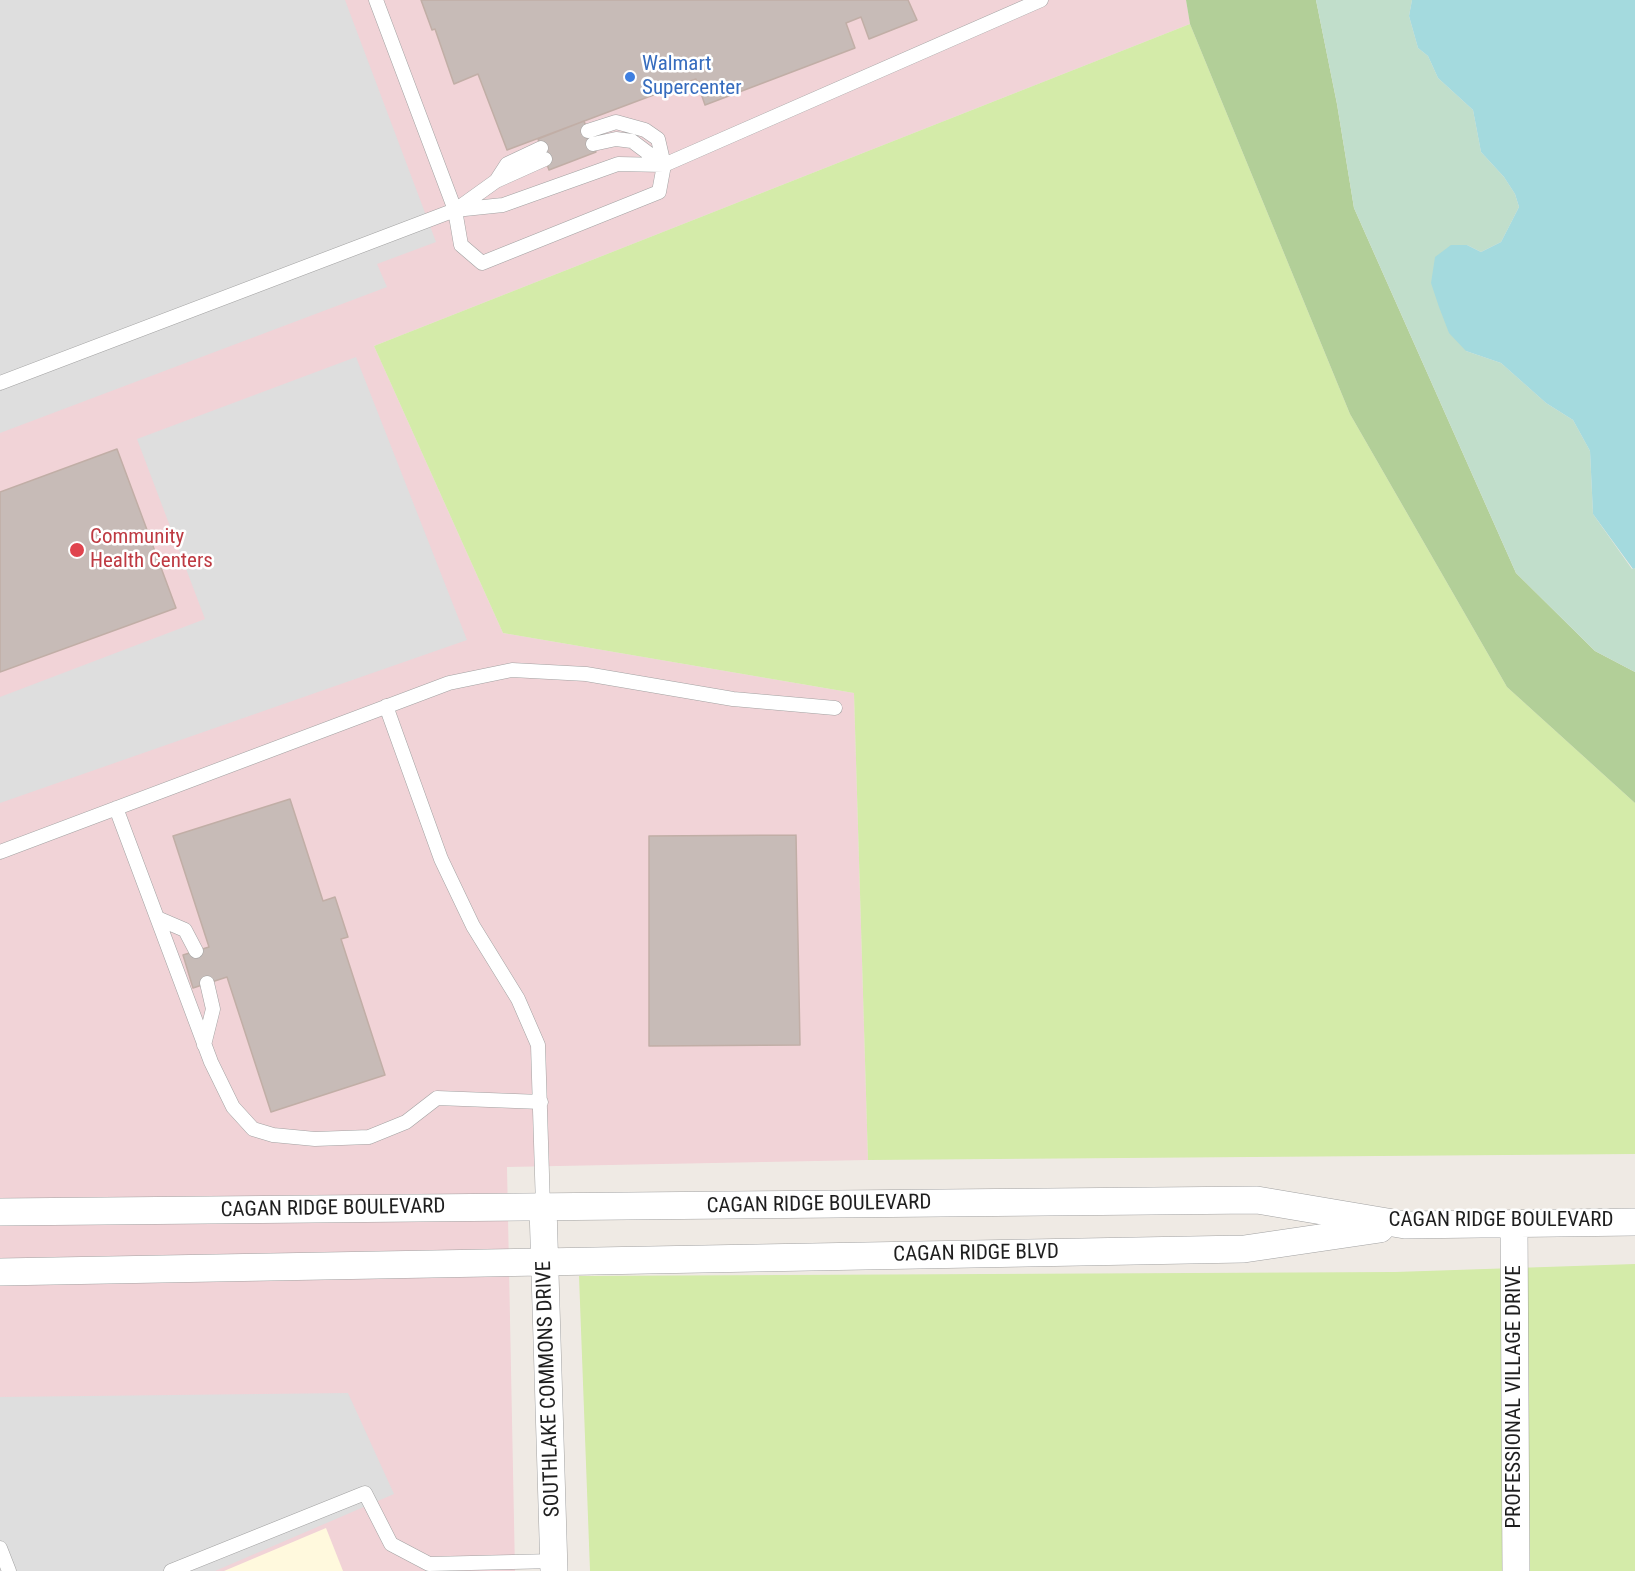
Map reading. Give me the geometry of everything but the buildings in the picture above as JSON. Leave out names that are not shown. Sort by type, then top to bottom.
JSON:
[{"type":"street","name":"CAGAN RIDGE BOULEVARD","points":[[0,1212],[1257,1200],[1405,1225],[1635,1222]]},
{"type":"street","name":"SOUTHLAKE COMMONS DRIVE","points":[[543,1207],[554,1566]]},
{"type":"street","name":"PROFESSIONAL VILLAGE DRIVE","points":[[1514,1224],[1516,1571]]},
{"type":"street","name":"CAGAN RIDGE BLVD","points":[[545,1262],[1244,1249],[1405,1225]]},
{"type":"street","points":[[0,1272],[545,1262]]},
{"type":"lane","points":[[376,0],[455,210],[461,245],[482,263],[659,192],[664,165],[658,139],[645,130],[616,122],[590,138]]},
{"type":"lane","points":[[455,210],[503,205],[618,164],[664,165],[1041,0]]},
{"type":"lane","points":[[0,383],[455,210],[496,181],[507,164],[543,153]]},
{"type":"lane","points":[[0,852],[449,683],[512,670],[586,674],[732,699],[836,708]]},
{"type":"lane","points":[[386,706],[441,859],[472,926],[518,999],[538,1045],[543,1207]]},
{"type":"lane","points":[[116,808],[204,1045],[234,1107],[253,1129],[273,1136],[315,1139],[369,1137],[406,1122],[437,1098],[541,1102]]},
{"type":"lane","points":[[157,918],[185,930],[196,951]]},
{"type":"lane","points":[[204,1045],[213,1009],[207,983]]},
{"type":"lane","points":[[171,1571],[365,1493],[391,1544],[429,1564],[554,1566]]},
{"type":"lane","points":[[0,1548],[9,1571]]},
{"type":"shaded area","points":[[0,0],[1186,0],[1190,24],[374,346],[503,633],[854,693],[868,1160],[507,1167],[515,1571],[0,1571]]},
{"type":"shaded area","points":[[0,0],[345,0],[436,242],[377,264],[387,287],[0,433]]},
{"type":"shaded area","points":[[356,357],[467,640],[0,803],[0,697],[205,619],[137,439]]},
{"type":"shaded area","points":[[348,1393],[394,1494],[215,1571],[0,1571],[0,1397]]},
{"type":"shaded area","points":[[326,1528],[343,1571],[224,1571]]},
{"type":"green space","points":[[1186,0],[1316,0],[1337,104],[1354,208],[1516,573],[1595,651],[1635,672],[1635,803],[1507,687],[1350,414],[1190,24]]},
{"type":"green space","points":[[1316,0],[1412,0],[1409,16],[1418,48],[1428,56],[1438,78],[1473,110],[1481,152],[1504,177],[1515,194],[1519,207],[1501,242],[1481,252],[1467,245],[1466,351],[1501,363],[1546,403],[1573,420],[1590,451],[1593,514],[1632,569],[1635,568],[1635,672],[1595,651],[1516,573],[1354,208],[1337,104]]},
{"type":"green space","points":[[1190,24],[1350,414],[1507,687],[1635,803],[1635,1154],[868,1160],[854,693],[503,633],[374,346]]},
{"type":"green space","points":[[1635,1264],[1635,1571],[590,1571],[579,1276],[1395,1272]]},
{"type":"water","points":[[1412,0],[1635,0],[1635,568],[1633,569],[1593,514],[1590,451],[1573,420],[1546,403],[1501,363],[1466,351],[1449,333],[1431,283],[1435,257],[1451,245],[1467,245],[1481,252],[1501,242],[1519,207],[1515,194],[1504,177],[1481,152],[1473,110],[1438,78],[1428,56],[1418,48],[1409,16]]},
{"type":"place","name":"Walmart Supercenter","points":[[630,77]]},
{"type":"place","name":"Community Health Centers","points":[[77,550]]}]
